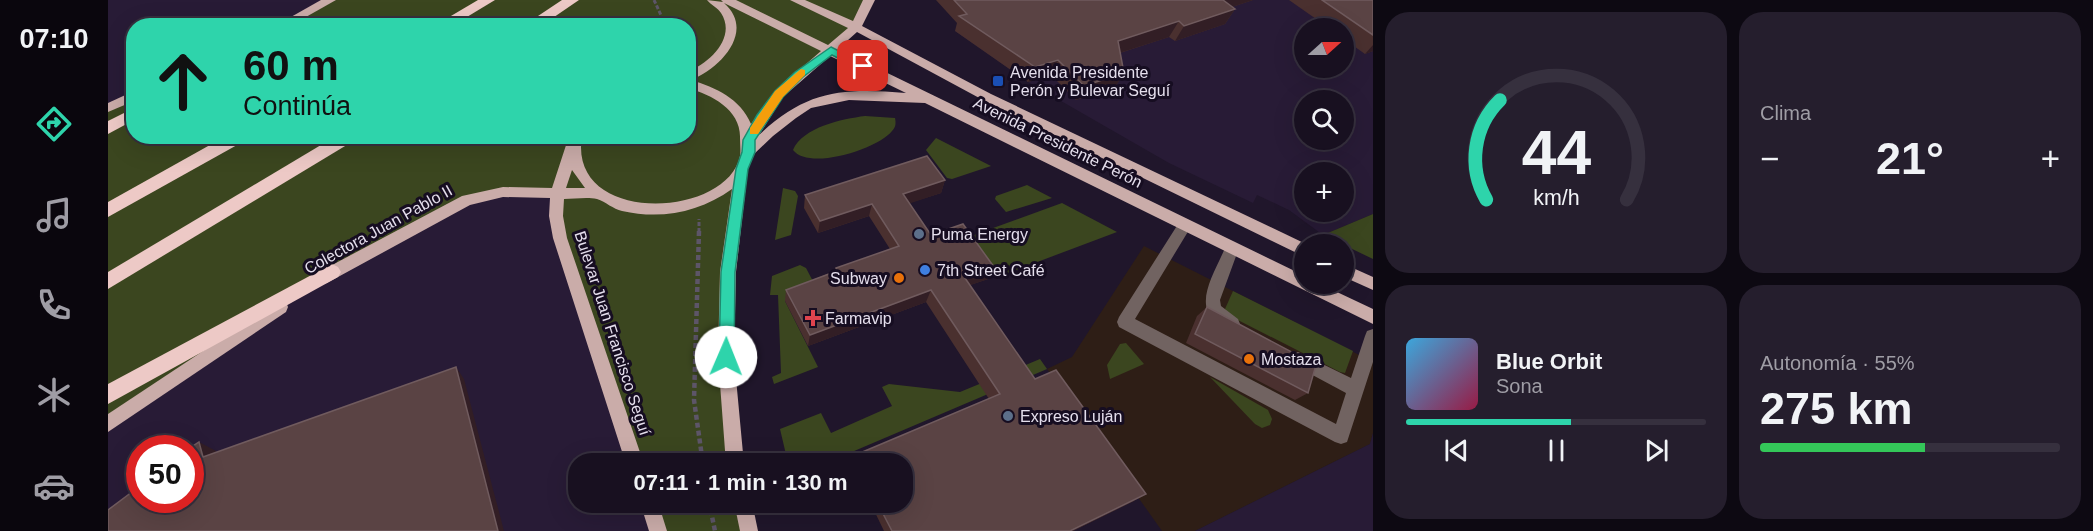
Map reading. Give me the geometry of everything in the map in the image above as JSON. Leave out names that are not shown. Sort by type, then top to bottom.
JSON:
[{"type":"highway","points":[[455,18],[488,0]]},
{"type":"highway","points":[[543,18],[569,2]]},
{"type":"highway","points":[[108,128],[126,118]]},
{"type":"highway","points":[[108,210],[226,144]]},
{"type":"highway","points":[[108,281],[336,144]]},
{"type":"highway","points":[[108,396],[332,272]]},
{"type":"main road","points":[[295,18],[330,0]]},
{"type":"main road","points":[[696,73],[706,68],[726,49],[732,28],[727,12],[713,0]]},
{"type":"main road","name":"Avenida Presidente Perón","points":[[727,0],[1373,317]]},
{"type":"main road","name":"Avenida Presidente Perón","points":[[796,0],[856,27],[987,97],[1294,246]]},
{"type":"main road","points":[[734,453],[726,357],[728,282],[742,169],[761,118],[779,94],[856,27],[869,0]]},
{"type":"main road","points":[[696,87],[714,93],[739,113],[746,126],[749,146]]},
{"type":"main road","points":[[749,146],[807,105],[839,97],[867,96],[932,100]]},
{"type":"main road","points":[[108,108],[126,99]]},
{"type":"main road","name":"Bulevar Juan Francisco Seguí","points":[[574,144],[558,191],[556,216],[572,278],[631,453]]},
{"type":"main road","points":[[575,144],[576,163],[584,180],[598,194],[615,203],[646,210],[679,208],[700,202],[717,194],[732,182],[742,169]]},
{"type":"main road","name":"Colectora Juan Pablo II","points":[[108,424],[332,272],[467,200],[503,192],[558,191],[598,194]]},
{"type":"main road","points":[[1354,275],[1373,284]]},
{"type":"main road","points":[[652,513],[658,531]]},
{"type":"main road","points":[[745,513],[748,531]]},
{"type":"lane","points":[[1185,225],[1125,322],[1341,436],[1373,336]]},
{"type":"lane","points":[[1232,248],[1212,300],[1214,310],[1223,319],[1243,330]]},
{"type":"lane","points":[[1283,351],[1356,389]]},
{"type":"path","points":[[654,0],[662,18]]},
{"type":"path","points":[[700,202],[694,400],[701,453]]},
{"type":"path","points":[[711,513],[715,531]]},
{"type":"shaded area","points":[[108,0],[330,0],[294,18],[126,18],[126,99],[108,108]]},
{"type":"shaded area","points":[[1030,0],[1367,0],[1373,4],[1373,214],[1354,222],[1354,162],[1294,162],[1294,214],[1257,195],[1253,203],[1169,163],[1028,82],[955,31],[1036,7]]},
{"type":"shaded area","points":[[558,191],[632,453],[568,453],[568,513],[652,513],[658,531],[108,531],[108,424],[332,272],[467,200]]},
{"type":"shaded area","points":[[1305,222],[1354,222],[1325,234],[1322,234]]},
{"type":"shaded area","points":[[1144,246],[1373,362],[1373,433],[1370,444],[1195,531],[1162,531],[1047,369],[1072,357]]},
{"type":"shaded area","points":[[1373,433],[1373,531],[1195,531],[1370,444]]},
{"type":"green space","points":[[330,0],[869,0],[856,27],[799,75],[749,140],[728,272],[735,453],[632,453],[572,278],[558,192],[467,200],[332,272],[108,424],[108,108],[126,99],[126,144],[696,144],[696,18],[294,18]]},
{"type":"green space","points":[[865,116],[895,118],[896,123],[892,131],[873,145],[843,155],[813,158],[801,156],[793,150],[805,135],[814,130],[845,119]]},
{"type":"green space","points":[[936,138],[991,166],[952,179],[947,178],[926,150]]},
{"type":"green space","points":[[1027,185],[1052,198],[1006,212],[995,199],[996,196]]},
{"type":"green space","points":[[783,188],[795,191],[798,196],[791,235],[775,240]]},
{"type":"green space","points":[[1062,203],[1117,232],[1000,276],[971,236]]},
{"type":"green space","points":[[1373,214],[1373,259],[1354,250],[1354,234],[1325,234]]},
{"type":"green space","points":[[800,265],[806,268],[817,289],[785,301],[818,367],[774,384],[772,377],[781,373],[778,295],[770,295],[772,276]]},
{"type":"green space","points":[[1233,291],[1353,351],[1345,373],[1230,316],[1225,309]]},
{"type":"green space","points":[[1126,343],[1144,364],[1110,379],[1107,365],[1120,344]]},
{"type":"green space","points":[[1040,359],[1047,369],[850,453],[786,453],[780,429],[821,413],[831,433],[892,406],[882,387],[889,384],[960,392]]},
{"type":"green space","points":[[1210,377],[1268,410],[1272,419],[1270,425],[1262,428],[1255,424]]},
{"type":"green space","points":[[652,513],[745,513],[749,531],[658,531]]},
{"type":"building","points":[[954,0],[1223,0],[1235,9],[1184,26],[1179,21],[1118,41],[1124,73],[1084,86],[1058,60],[1035,67],[959,16],[967,14]]},
{"type":"building","points":[[1322,0],[1373,0],[1373,35],[1354,22],[1354,18],[1348,18]]},
{"type":"building","points":[[927,156],[945,180],[903,194],[931,235],[963,224],[994,267],[965,278],[1035,379],[1056,370],[1146,494],[1070,531],[892,531],[883,513],[913,513],[913,453],[860,453],[1000,394],[931,290],[810,335],[786,290],[837,271],[836,268],[899,246],[872,204],[820,221],[805,195]]},
{"type":"building","points":[[1207,307],[1316,365],[1308,393],[1195,334]]},
{"type":"building","points":[[456,367],[498,531],[108,531],[108,510],[126,496],[126,513],[204,513],[204,457]]},
{"type":"slow traffic","points":[[754,131],[779,94],[801,73]]},
{"type":"place","name":"Avenida Presidente Perón y Bulevar Seguí","points":[[998,81]]},
{"type":"place","name":"Puma Energy","points":[[919,234]]},
{"type":"place","name":"7th Street Café","points":[[925,270]]},
{"type":"place","name":"Subway","points":[[899,278]]},
{"type":"place","name":"Farmavip","points":[[813,318]]},
{"type":"place","name":"Mostaza","points":[[1249,359]]},
{"type":"place","name":"Expreso Luján","points":[[1008,416]]},
{"type":"route","points":[[726,357],[728,272],[742,169],[747,158],[749,140],[761,118],[779,94],[831,50],[863,66]]}]
